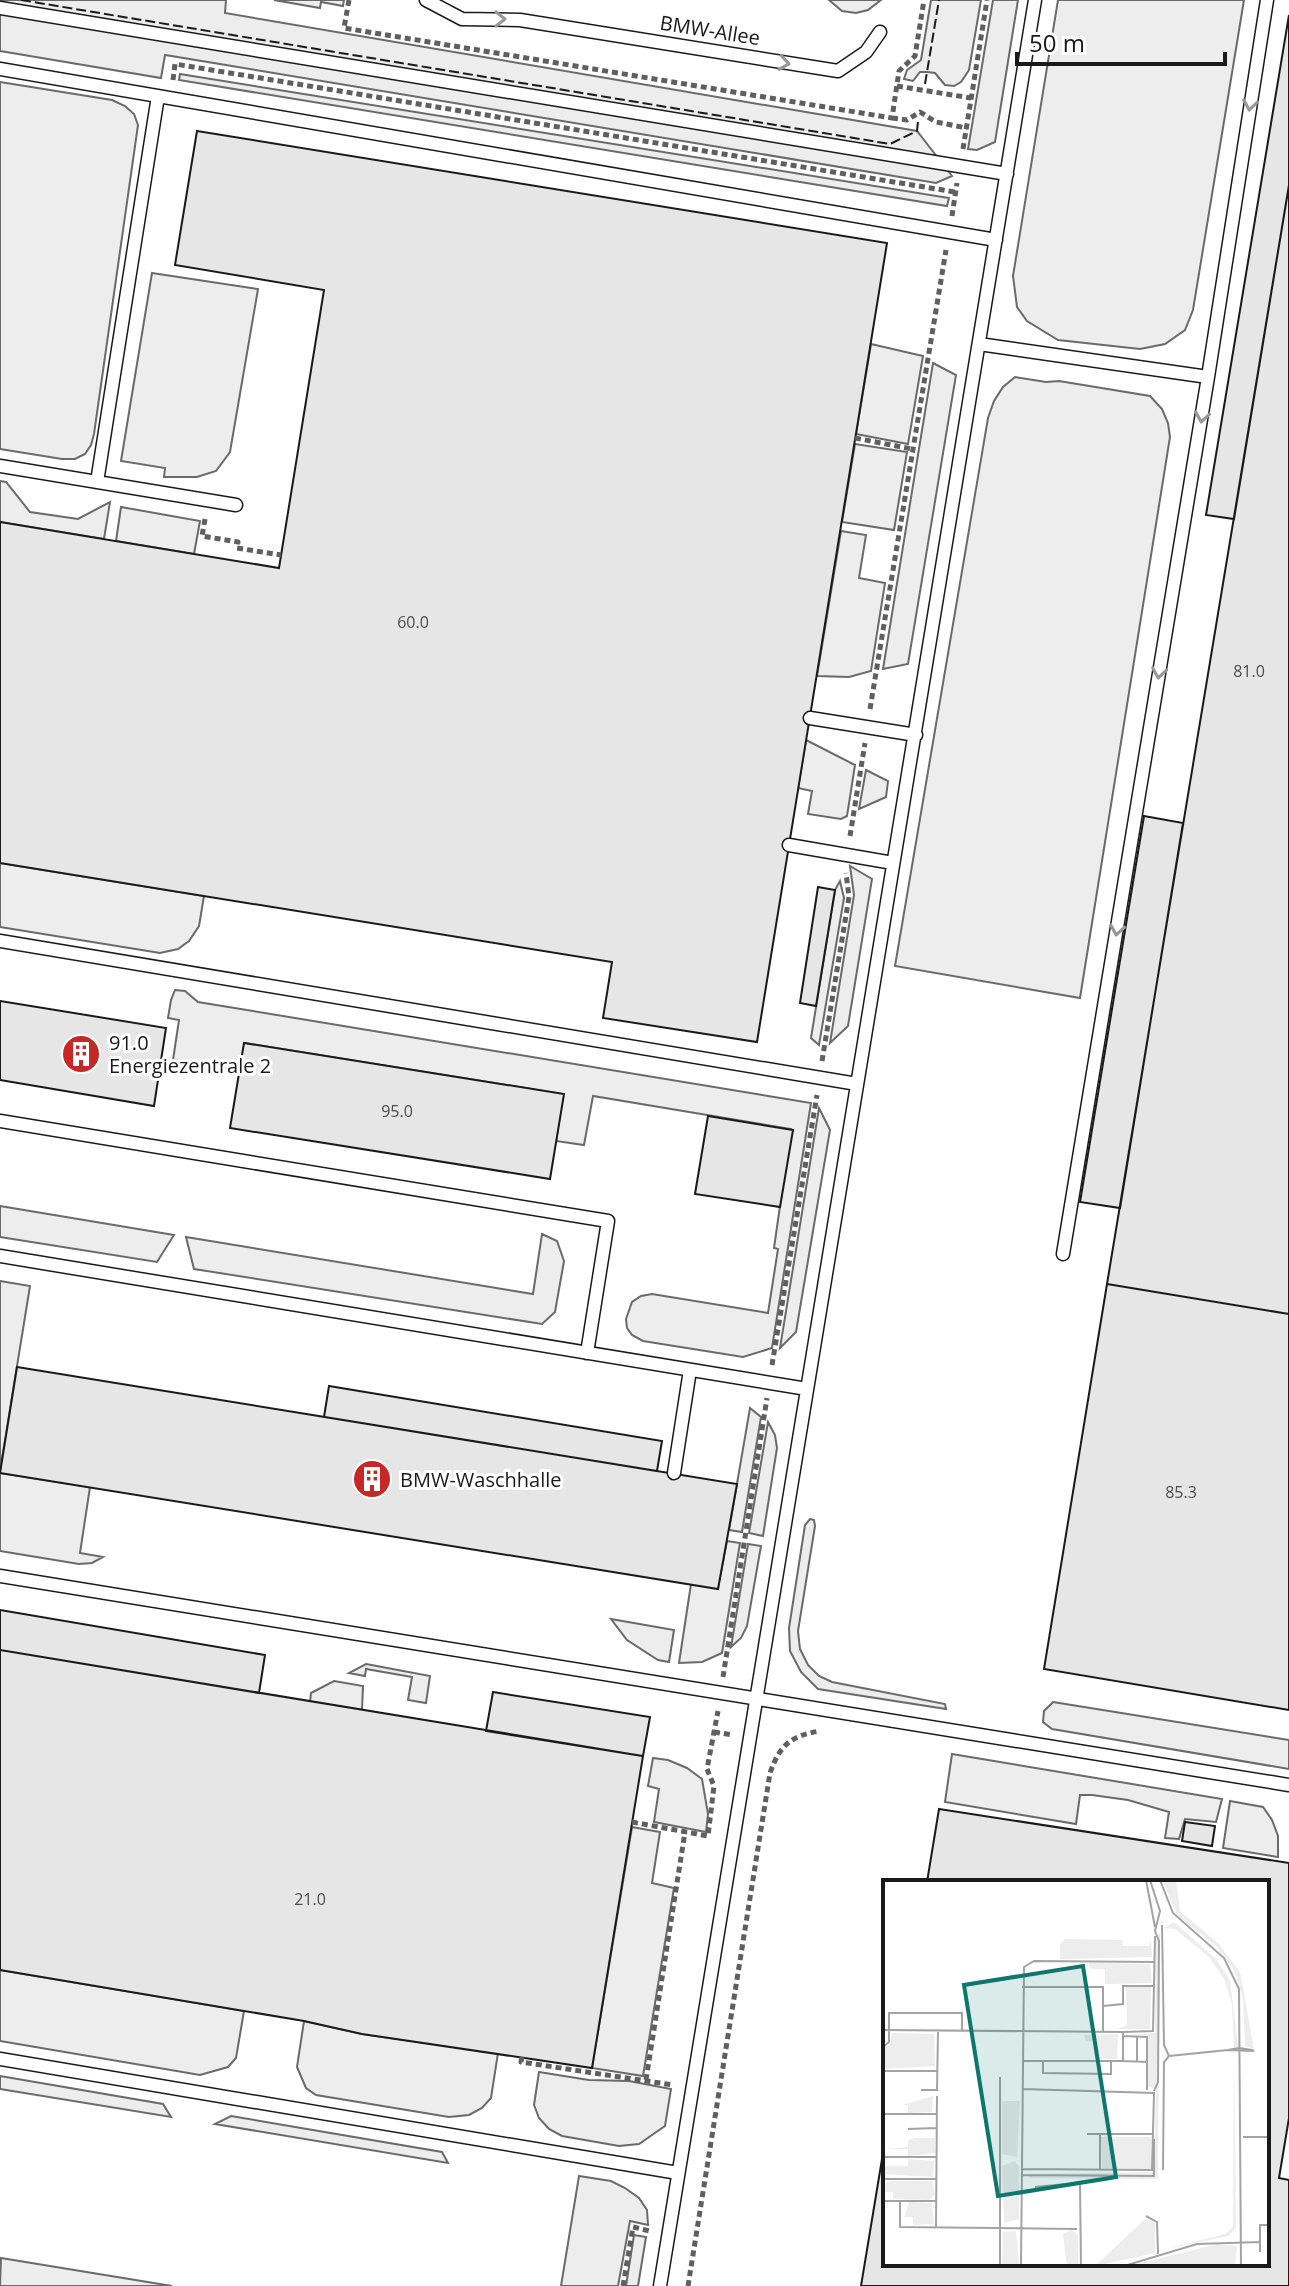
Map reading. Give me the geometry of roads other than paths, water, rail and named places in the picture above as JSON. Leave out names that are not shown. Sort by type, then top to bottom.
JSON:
[{"type":"lane","name":"BMW-Allee","points":[[426,0],[462,19],[520,20],[838,71],[866,52],[880,32]]},
{"type":"lane","points":[[660,2286],[1035,0]]},
{"type":"lane","points":[[1063,1254],[1267,0]]},
{"type":"lane","points":[[0,8],[1007,174]]},
{"type":"lane","points":[[0,69],[996,240]]},
{"type":"lane","points":[[97,482],[164,97]]},
{"type":"lane","points":[[979,344],[1208,377]]},
{"type":"lane","points":[[0,466],[236,505]]},
{"type":"lane","points":[[810,718],[916,735]]},
{"type":"lane","points":[[789,845],[893,863]]},
{"type":"lane","points":[[0,941],[857,1084]]},
{"type":"lane","points":[[0,1121],[608,1221],[587,1353]]},
{"type":"lane","points":[[0,1256],[807,1389]]},
{"type":"lane","points":[[674,1473],[690,1370]]},
{"type":"lane","points":[[0,1576],[1289,1785]]},
{"type":"lane","points":[[0,2059],[678,2173]]},
{"type":"place","name":"91.0 Energiezentrale 2","points":[[81,1054]]},
{"type":"place","name":"BMW-Waschhalle","points":[[372,1479]]}]
